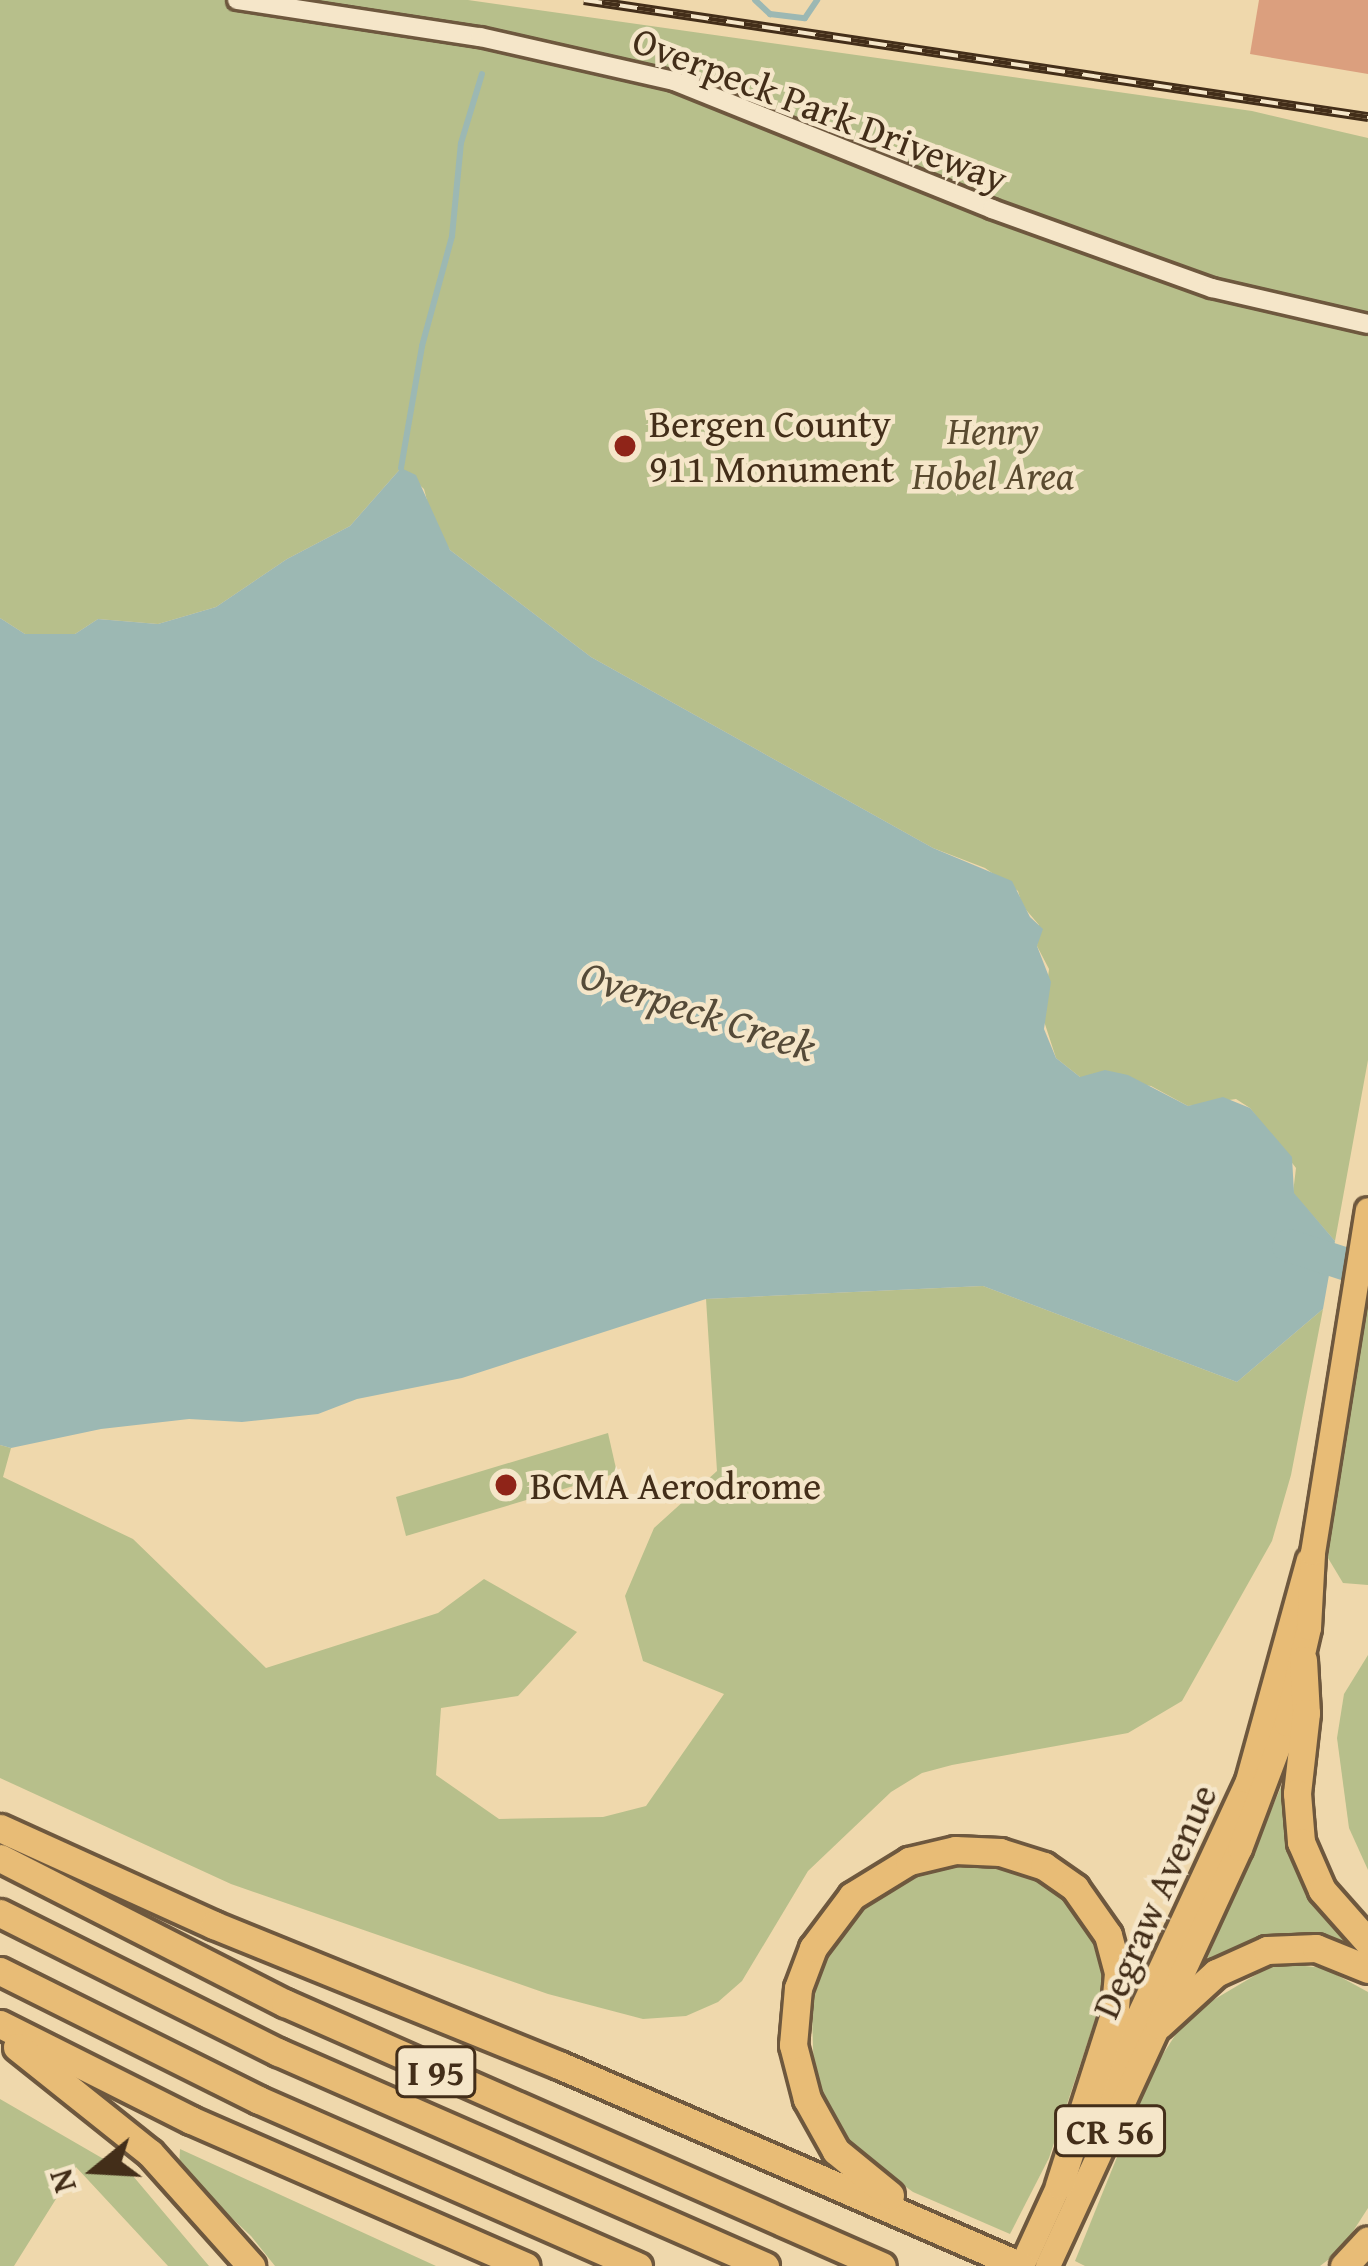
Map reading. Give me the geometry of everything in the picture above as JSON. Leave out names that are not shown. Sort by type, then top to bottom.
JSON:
[{"type":"highway","points":[[1303,1660],[1306,1713],[1297,1792],[1300,1842],[1322,1890],[1368,1942]]},
{"type":"highway","points":[[0,1828],[214,1925],[559,2065],[1022,2266]]},
{"type":"highway","points":[[948,2234],[861,2175],[836,2151],[807,2099],[794,2045],[798,1988],[824,1930],[852,1896],[909,1861],[955,1850],[1022,1857],[1075,1888],[1108,1935],[1118,1973],[1115,2011],[1059,2185]]},
{"type":"highway","name":"I 95","points":[[0,1858],[285,2003],[882,2266]]},
{"type":"highway","name":"I 95","points":[[0,1913],[317,2070],[765,2266]]},
{"type":"highway","points":[[1159,2025],[1216,1973],[1268,1950],[1316,1948],[1368,1970]]},
{"type":"highway","name":"I 95","points":[[0,1971],[259,2100],[638,2266]]},
{"type":"highway","points":[[0,2024],[191,2120],[525,2266]]},
{"type":"highway","points":[[0,2034],[150,2153],[251,2266]]},
{"type":"highway","points":[[1344,2266],[1368,2240]]},
{"type":"main road","name":"Degraw Avenue","points":[[1022,2266],[1051,2231],[1159,2025],[1266,1788],[1303,1660],[1314,1594],[1313,1553],[1368,1210]]},
{"type":"main road","name":"Degraw Avenue","points":[[1048,2266],[1059,2185],[1242,1796],[1269,1718],[1300,1578],[1313,1553]]},
{"type":"street","name":"Overpeck Park Driveway","points":[[237,0],[480,37],[674,81],[992,209],[1212,288],[1368,324]]},
{"type":"green space","name":"Henry Hobel Area","points":[[0,0],[468,0],[1252,111],[1368,138],[1368,1060],[1335,1241],[1293,1193],[1296,1168],[1250,1108],[1236,1099],[1188,1106],[1151,1086],[1080,1077],[1056,1058],[1043,1018],[1049,969],[1037,946],[1039,925],[1022,905],[1018,891],[985,868],[933,848],[591,657],[450,550],[433,523],[424,489],[401,468],[350,526],[287,559],[216,607],[158,624],[98,619],[75,634],[25,634],[0,618]]},
{"type":"green space","points":[[983,1286],[1237,1382],[1323,1309],[1291,1475],[1272,1541],[1182,1701],[1128,1733],[952,1765],[922,1773],[891,1792],[808,1871],[742,1981],[718,2002],[686,2016],[643,2019],[548,1994],[231,1884],[0,1778],[0,1445],[11,1448],[3,1477],[133,1539],[266,1668],[438,1613],[484,1579],[577,1632],[518,1696],[441,1708],[436,1775],[499,1819],[603,1817],[646,1806],[724,1694],[643,1661],[625,1596],[654,1528],[717,1471],[706,1299]]},
{"type":"green space","points":[[1368,1293],[1368,1585],[1343,1583],[1328,1558],[1328,1517]]},
{"type":"green space","name":"BCMA Aerodrome","points":[[608,1433],[617,1473],[406,1536],[396,1497]]},
{"type":"green space","points":[[1368,1655],[1368,1870],[1349,1828],[1337,1738],[1344,1694]]},
{"type":"green space","points":[[1287,1773],[1292,1846],[1368,1954],[1310,1935],[1207,1959]]},
{"type":"green space","points":[[967,1865],[1019,1869],[1084,1913],[1106,1987],[1049,2158],[1010,2234],[913,2192],[851,2147],[814,2076],[811,1986],[849,1918],[910,1876]]},
{"type":"green space","points":[[1276,1963],[1324,1968],[1368,1992],[1368,2208],[1341,2250],[1320,2266],[1085,2266],[1075,2261],[1151,2073],[1188,2015]]},
{"type":"green space","points":[[0,2099],[133,2176],[209,2266],[168,2266],[76,2167],[14,2266],[0,2266]]},
{"type":"green space","points":[[180,2149],[436,2266],[275,2266],[251,2236],[179,2169]]},
{"type":"water","points":[[401,468],[416,475],[450,550],[591,657],[933,848],[1012,881],[1030,917],[1043,929],[1037,946],[1051,982],[1044,1029],[1056,1058],[1080,1077],[1105,1070],[1128,1075],[1188,1106],[1223,1097],[1250,1108],[1292,1157],[1294,1193],[1335,1241],[1323,1309],[1237,1382],[983,1286],[706,1299],[462,1378],[357,1399],[318,1414],[242,1422],[189,1419],[101,1429],[11,1448],[0,1445],[0,618],[25,634],[75,634],[98,619],[158,624],[216,607],[287,559],[350,526]]},
{"type":"building","points":[[1259,0],[1368,0],[1368,74],[1250,54]]},
{"type":"waterway","points":[[755,0],[770,14],[805,18],[817,0]]},
{"type":"waterway","points":[[401,468],[422,346],[452,236],[461,143],[482,74]]},
{"type":"waterway","name":"Overpeck Creek","points":[[1288,1245],[1368,1271]]},
{"type":"railway","points":[[584,0],[1368,117]]},
{"type":"place","name":"Bergen County 911 Monument","points":[[625,446]]},
{"type":"place","name":"BCMA Aerodrome","points":[[506,1485]]}]
